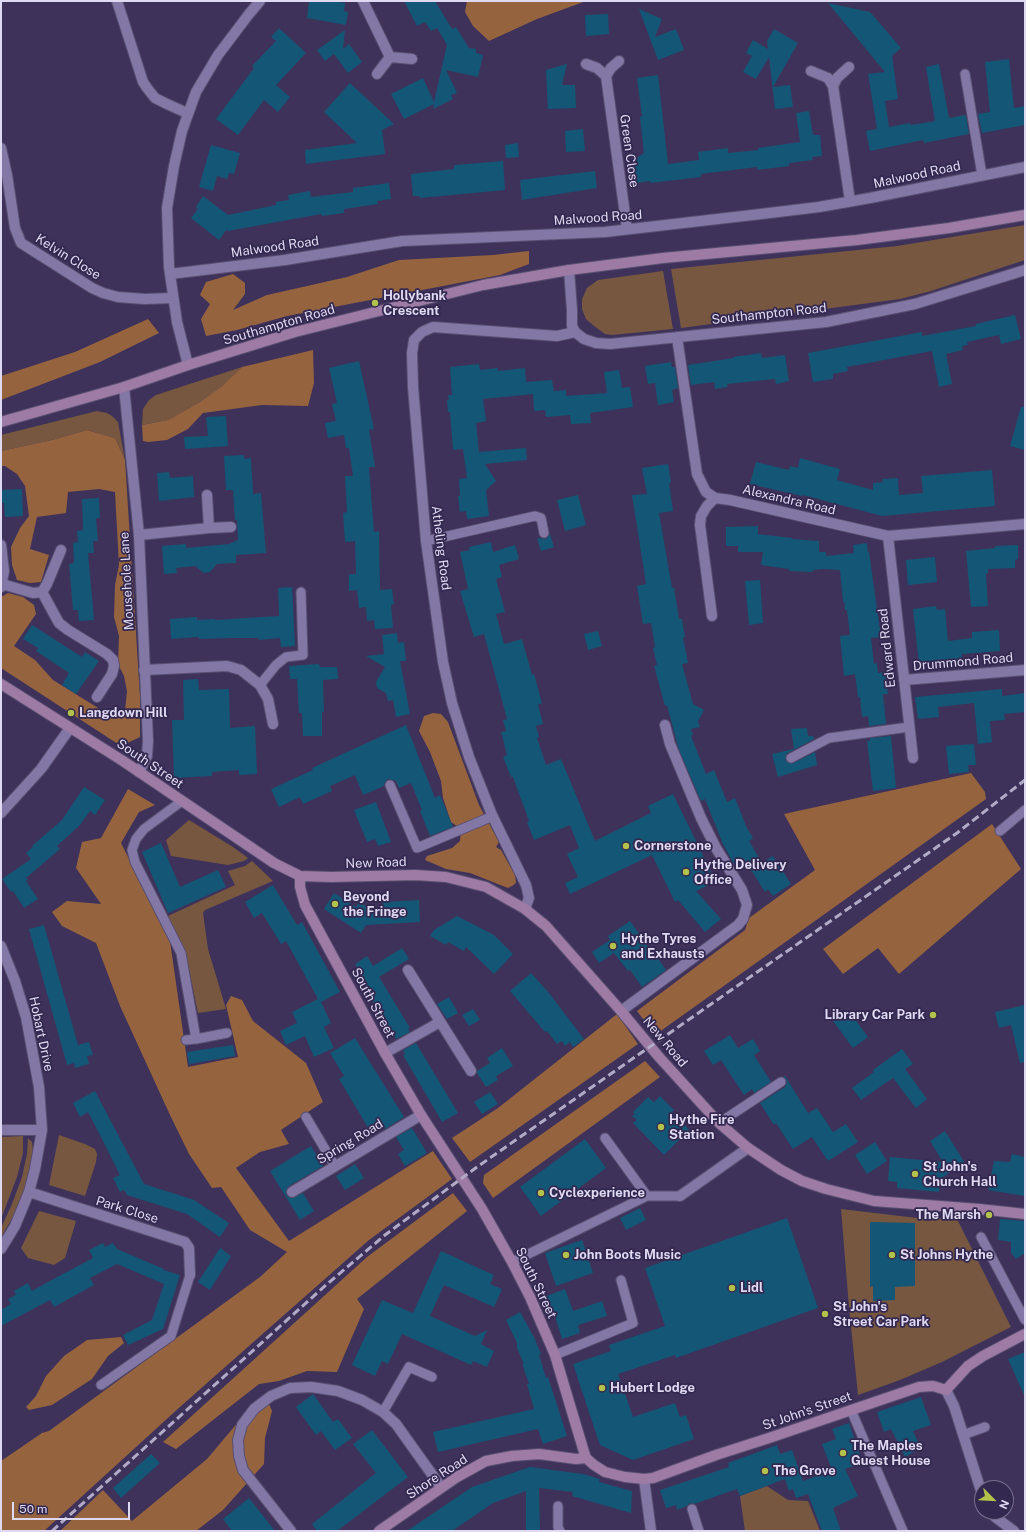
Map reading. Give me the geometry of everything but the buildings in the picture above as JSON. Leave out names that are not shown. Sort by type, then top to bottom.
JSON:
[{"type":"street","points":[[117,1],[143,82],[155,98],[187,113]]},
{"type":"street","points":[[188,365],[177,322],[170,274],[167,222],[168,196],[187,113],[196,92],[218,55],[248,14],[260,1]]},
{"type":"street","points":[[363,1],[390,57]]},
{"type":"street","points":[[390,57],[412,59]]},
{"type":"street","points":[[377,74],[390,57]]},
{"type":"street","points":[[586,64],[597,68],[606,76],[611,68],[619,61]]},
{"type":"street","points":[[832,86],[837,78],[849,67]]},
{"type":"street","points":[[811,71],[828,78],[832,86],[850,201]]},
{"type":"street","name":"Green Close","points":[[606,76],[627,229]]},
{"type":"street","name":"Kelvin Close","points":[[1,148],[7,175],[15,228],[21,243],[92,288],[103,293],[118,297],[144,299],[173,298]]},
{"type":"street","name":"Malwood Road","points":[[170,274],[285,260],[409,241],[578,234],[768,213],[850,201],[1025,167]]},
{"type":"street","name":"Southampton Road","points":[[1,422],[124,387],[188,365],[295,332],[483,285],[569,270],[663,258],[857,240],[949,228],[1025,215]]},
{"type":"street","points":[[569,270],[572,326],[575,332]]},
{"type":"street","name":"Southampton Road","points":[[575,332],[584,339],[596,343],[623,343],[826,322],[880,312],[950,294],[1025,270]]},
{"type":"street","name":"Atheling Road","points":[[525,909],[528,898],[526,885],[493,816],[469,757],[452,703],[443,662],[426,541],[411,366],[412,353],[414,340],[422,332],[433,326],[557,336],[575,332]]},
{"type":"street","points":[[677,337],[697,474],[706,492],[715,498],[707,506],[701,516],[700,525],[712,616]]},
{"type":"street","name":"Mousehole Lane","points":[[124,387],[138,535],[148,741],[147,756],[139,772]]},
{"type":"street","points":[[206,495],[209,528]]},
{"type":"street","name":"Alexandra Road","points":[[715,498],[730,500],[888,536],[1025,524]]},
{"type":"street","points":[[138,535],[231,527]]},
{"type":"street","name":"Edward Road","points":[[888,536],[913,758]]},
{"type":"street","points":[[1,545],[4,572],[2,585],[33,593],[42,592]]},
{"type":"street","points":[[42,592],[47,584],[61,550]]},
{"type":"street","points":[[42,592],[59,623],[107,654],[113,660],[114,666],[112,674],[97,697]]},
{"type":"street","points":[[144,670],[227,666],[241,670],[260,685],[268,699],[273,724]]},
{"type":"street","name":"Drummond Road","points":[[904,680],[1025,670]]},
{"type":"street","name":"South Street","points":[[1,684],[139,772],[274,863],[300,876],[300,887],[305,906],[385,1053],[421,1114],[482,1209],[530,1297],[555,1355],[586,1458]]},
{"type":"street","points":[[621,1011],[738,925],[743,918],[747,905],[744,894],[716,848],[701,818],[670,744],[665,725]]},
{"type":"street","points":[[1,813],[41,769],[70,728]]},
{"type":"street","name":"New Road","points":[[300,876],[331,877],[415,875],[446,877],[486,887],[525,909],[546,926],[621,1011],[659,1057],[718,1122],[748,1148],[781,1170],[802,1181],[826,1189],[874,1200],[1025,1214]]},
{"type":"street","name":"Hobart Drive","points":[[1,946],[21,999],[29,1028],[39,1087],[42,1130],[29,1192],[15,1226],[1,1249]]},
{"type":"street","points":[[408,970],[471,1071]]},
{"type":"street","points":[[385,1053],[440,1022]]},
{"type":"street","name":"Spring Road","points":[[292,1192],[421,1114]]},
{"type":"street","points":[[1,1130],[42,1130]]},
{"type":"street","points":[[680,1196],[748,1148]]},
{"type":"street","name":"Park Close","points":[[29,1192],[185,1242],[189,1248],[190,1275]]},
{"type":"street","points":[[977,1480],[954,1406],[946,1390],[968,1366],[983,1356],[1025,1334]]},
{"type":"street","name":"St John's Street","points":[[586,1458],[605,1472],[624,1477],[644,1479],[652,1478],[716,1454],[919,1387],[933,1386],[946,1390]]},
{"type":"street","points":[[291,1531],[243,1470],[239,1456],[238,1440],[242,1425],[254,1410],[271,1396],[290,1388],[312,1387],[338,1391],[362,1400],[383,1412],[396,1424],[441,1488]]},
{"type":"street","name":"Shore Road","points":[[379,1531],[457,1477],[486,1462],[512,1456],[539,1454],[576,1459],[586,1458]]},
{"type":"street","points":[[644,1479],[651,1531]]},
{"type":"street","points":[[999,1520],[1014,1531]]},
{"type":"lane","points":[[965,74],[982,175]]},
{"type":"lane","points":[[426,541],[535,516],[541,518],[544,533]]},
{"type":"lane","points":[[260,685],[276,665],[286,657],[303,655],[301,592]]},
{"type":"lane","points":[[791,758],[829,738],[909,727]]},
{"type":"lane","points":[[390,785],[417,848],[493,816]]},
{"type":"lane","points":[[182,801],[144,829],[136,839],[132,850],[135,862],[181,953],[196,1039]]},
{"type":"lane","points":[[1000,831],[1025,810]]},
{"type":"lane","points":[[186,1040],[227,1033]]},
{"type":"lane","points":[[718,1122],[781,1082]]},
{"type":"lane","points":[[306,1117],[335,1166]]},
{"type":"lane","points":[[605,1138],[647,1196]]},
{"type":"lane","points":[[512,1262],[647,1196],[680,1196]]},
{"type":"lane","points":[[981,1237],[1025,1320]]},
{"type":"lane","points":[[101,1386],[171,1336],[190,1275]]},
{"type":"lane","points":[[555,1355],[633,1323],[621,1280]]},
{"type":"lane","points":[[383,1412],[409,1367],[432,1377]]},
{"type":"lane","points":[[851,1410],[903,1531]]},
{"type":"lane","points":[[963,1435],[984,1427]]},
{"type":"lane","points":[[558,1506],[558,1527],[560,1531]]},
{"type":"lane","points":[[692,1509],[699,1531]]},
{"type":"shaded area","points":[[467,1],[586,1],[537,19],[489,41],[473,26],[465,12]]},
{"type":"shaded area","points":[[1025,225],[1025,260],[931,291],[900,299],[681,328],[671,269],[897,246]]},
{"type":"shaded area","points":[[529,251],[529,264],[500,275],[287,316],[237,330],[206,336],[201,319],[210,304],[200,295],[206,282],[233,274],[245,283],[245,294],[233,310],[267,295],[347,277],[399,260],[493,255]]},
{"type":"shaded area","points":[[663,271],[673,329],[612,335],[605,334],[586,319],[582,309],[582,299],[587,288],[598,280]]},
{"type":"shaded area","points":[[148,319],[159,333],[100,362],[1,400],[1,376],[75,352]]},
{"type":"shaded area","points":[[313,350],[314,383],[308,406],[262,405],[203,413],[188,429],[167,440],[148,442],[143,441],[142,425],[168,420],[200,402],[221,387],[242,367]]},
{"type":"shaded area","points":[[242,367],[219,389],[200,402],[168,420],[142,425],[143,409],[149,400],[156,395]]},
{"type":"shaded area","points":[[97,411],[107,413],[118,422],[125,460],[115,438],[87,430],[52,440],[1,451],[1,435]]},
{"type":"shaded area","points":[[87,430],[115,438],[125,460],[140,697],[140,737],[121,746],[1,668],[1,597],[8,593],[23,597],[34,605],[36,614],[14,646],[35,660],[53,680],[103,711],[117,713],[125,711],[127,691],[124,676],[118,664],[119,636],[114,617],[115,585],[119,565],[115,492],[99,489],[68,492],[66,513],[37,517],[30,549],[49,555],[41,582],[30,583],[17,580],[12,565],[11,547],[20,528],[29,516],[25,486],[17,474],[5,466],[1,466],[1,451],[52,440]]},
{"type":"shaded area","points":[[433,713],[441,714],[448,722],[479,805],[499,842],[496,847],[501,850],[515,875],[516,883],[508,888],[470,873],[446,869],[425,860],[427,856],[452,848],[460,841],[461,829],[451,822],[443,798],[441,781],[430,752],[419,731],[424,716]]},
{"type":"shaded area","points":[[971,773],[985,792],[986,799],[655,1035],[637,1011],[745,930],[749,918],[815,870],[784,814]]},
{"type":"shaded area","points":[[128,789],[155,805],[139,812],[121,843],[170,941],[188,1067],[238,1057],[226,1005],[231,996],[242,1000],[253,1021],[306,1063],[323,1102],[281,1130],[289,1144],[260,1152],[236,1168],[289,1241],[433,1151],[452,1179],[369,1240],[181,1406],[44,1531],[1,1531],[1,1461],[42,1433],[49,1431],[260,1277],[287,1252],[250,1230],[221,1187],[212,1188],[189,1154],[170,1115],[120,1006],[96,943],[62,926],[52,912],[67,901],[101,904],[76,868],[82,842],[101,838]]},
{"type":"shaded area","points":[[189,820],[248,858],[244,861],[228,865],[171,856],[166,840]]},
{"type":"shaded area","points":[[992,824],[1021,869],[899,974],[878,948],[843,974],[823,949]]},
{"type":"shaded area","points":[[252,861],[273,881],[205,910],[203,913],[208,949],[226,1009],[198,1013],[186,955],[168,916],[235,885],[228,871],[245,866]]},
{"type":"shaded area","points":[[617,1014],[638,1044],[470,1162],[452,1138],[498,1108]]},
{"type":"shaded area","points":[[645,1061],[660,1077],[493,1198],[483,1183],[484,1175]]},
{"type":"shaded area","points":[[59,1135],[95,1149],[97,1154],[96,1162],[85,1196],[49,1185]]},
{"type":"shaded area","points":[[23,1136],[23,1153],[17,1177],[1,1219],[1,1137]]},
{"type":"shaded area","points":[[28,1138],[32,1142],[33,1151],[26,1185],[13,1217],[1,1237],[1,1228],[22,1177],[27,1154]]},
{"type":"shaded area","points":[[453,1193],[467,1211],[357,1299],[364,1309],[337,1372],[307,1371],[279,1381],[259,1384],[176,1449],[163,1442],[367,1257]]},
{"type":"shaded area","points":[[841,1209],[917,1218],[957,1219],[1011,1327],[942,1362],[900,1380],[858,1395]]},
{"type":"shaded area","points":[[39,1211],[76,1221],[65,1258],[54,1265],[28,1258],[21,1248]]},
{"type":"shaded area","points":[[121,1337],[124,1343],[108,1356],[92,1379],[52,1405],[29,1410],[26,1407],[36,1396],[46,1376],[64,1356],[87,1340]]},
{"type":"shaded area","points":[[269,1404],[272,1411],[265,1438],[264,1464],[223,1510],[196,1531],[60,1531],[103,1490],[132,1521],[207,1459],[245,1414]]},
{"type":"shaded area","points":[[767,1486],[788,1500],[808,1501],[820,1531],[745,1531],[740,1496]]},
{"type":"railway","points":[[52,1531],[326,1285],[385,1235],[477,1167],[957,833],[1025,780]]},
{"type":"place","name":"Hollybank Crescent","points":[[375,303]]},
{"type":"place","name":"Langdown Hill","points":[[71,713]]},
{"type":"place","name":"Cornerstone","points":[[626,846]]},
{"type":"place","name":"Hythe Delivery Office","points":[[686,872]]},
{"type":"place","name":"Beyond the Fringe","points":[[335,904]]},
{"type":"place","name":"Hythe Tyres and Exhausts","points":[[613,946]]},
{"type":"place","name":"Library Car Park","points":[[933,1015]]},
{"type":"place","name":"Hythe Fire Station","points":[[661,1127]]},
{"type":"place","name":"St John's Church Hall","points":[[915,1174]]},
{"type":"place","name":"Cyclexperience","points":[[541,1193]]},
{"type":"place","name":"The Marsh","points":[[989,1215]]},
{"type":"place","name":"John Boots Music","points":[[566,1255]]},
{"type":"place","name":"St Johns Hythe","points":[[892,1255]]},
{"type":"place","name":"Lidl","points":[[732,1288]]},
{"type":"place","name":"St John's Street Car Park","points":[[825,1314]]},
{"type":"place","name":"Hubert Lodge","points":[[602,1388]]},
{"type":"place","name":"The Maples Guest House","points":[[843,1453]]},
{"type":"place","name":"The Grove","points":[[765,1471]]}]
